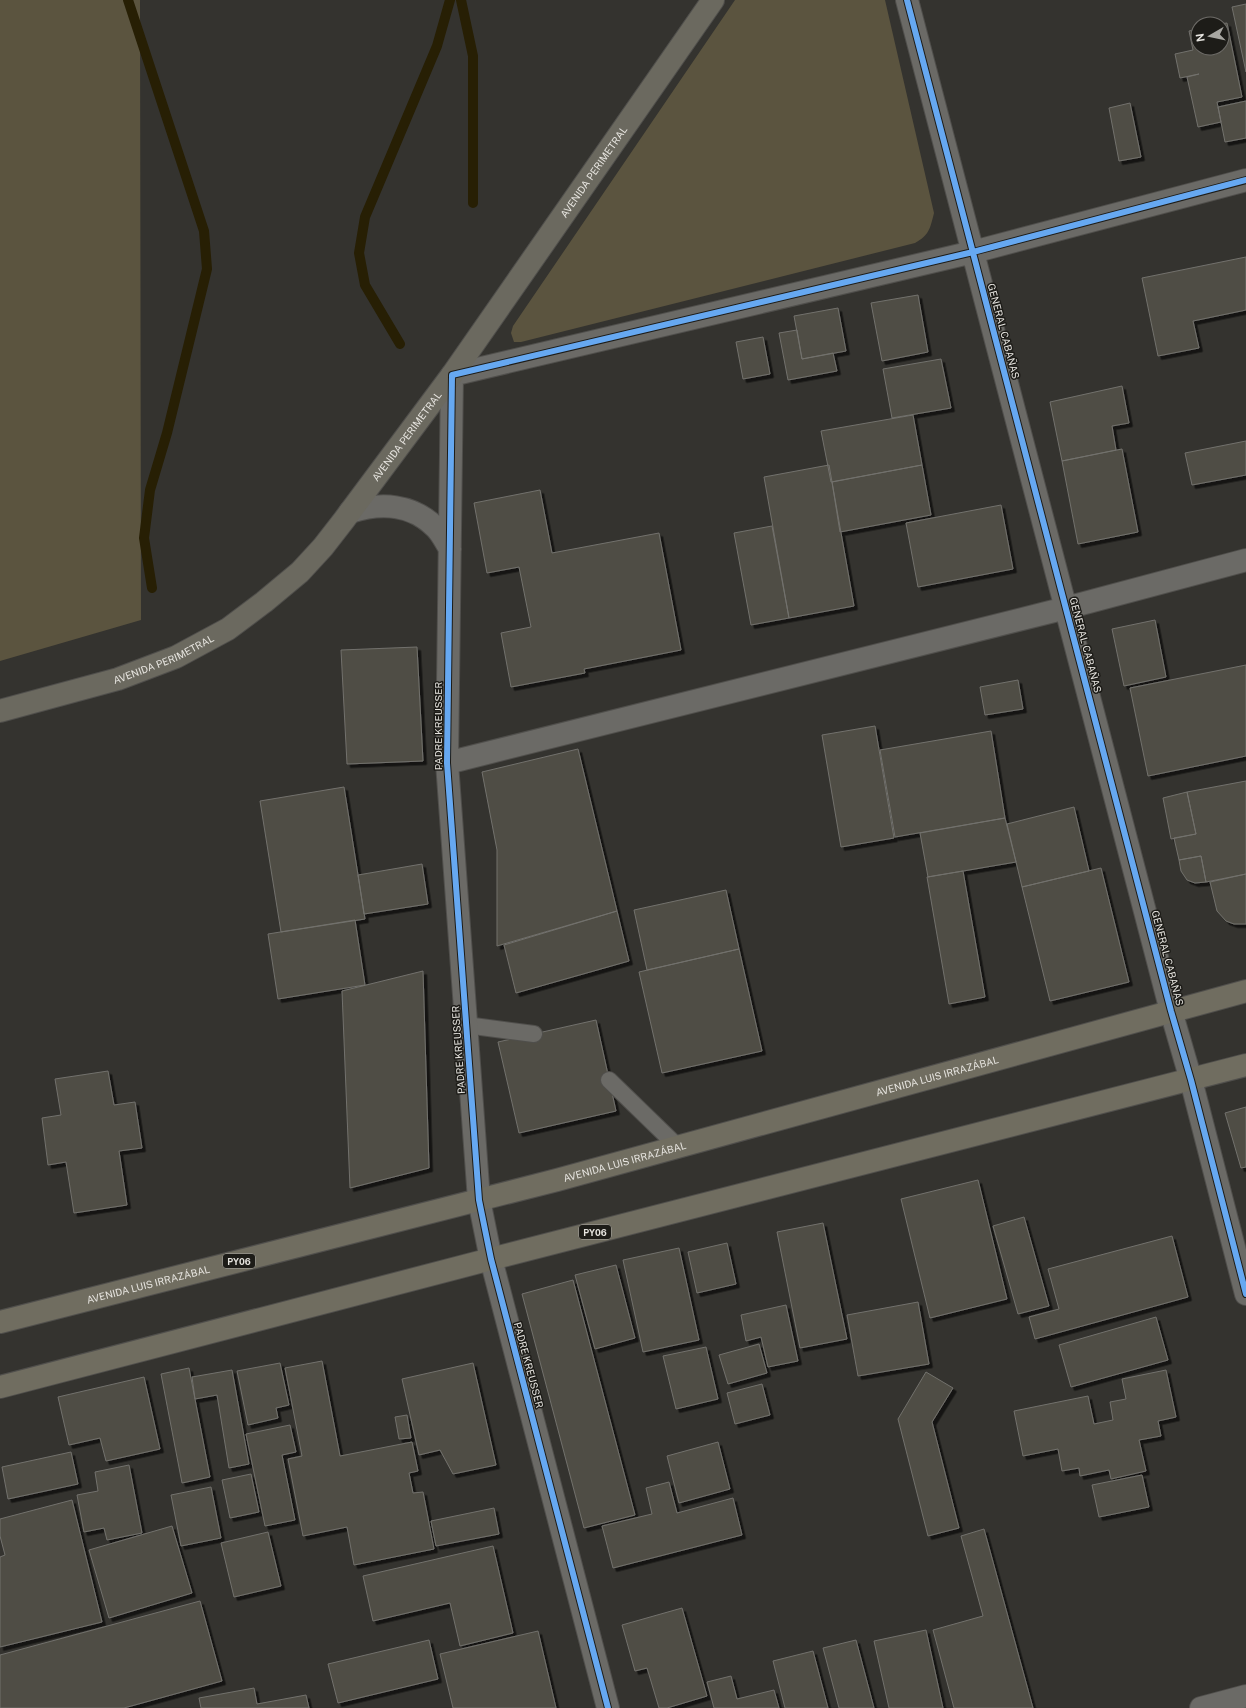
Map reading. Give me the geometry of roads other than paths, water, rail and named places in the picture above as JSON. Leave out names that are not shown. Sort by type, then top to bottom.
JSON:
[{"type":"highway","name":"AVENIDA LUIS IRRAZÁBAL","points":[[0,1322],[479,1200],[1246,991]]},
{"type":"highway","name":"PY06","points":[[0,1387],[1246,1065]]},
{"type":"main road","name":"AVENIDA PERIMETRAL","points":[[0,711],[118,679],[176,657],[228,629],[300,572],[323,547],[452,375],[713,0]]},
{"type":"street","name":"GENERAL CABAÑAS","points":[[907,0],[1246,1294]]},
{"type":"street","points":[[452,375],[973,252],[1246,180]]},
{"type":"street","name":"PADRE KREUSSER","points":[[452,375],[447,763],[479,1200],[491,1259],[608,1708]]},
{"type":"street","points":[[350,512],[364,508],[382,506],[398,507],[414,512],[425,518],[438,530],[450,550]]},
{"type":"street","points":[[447,763],[1066,608],[1246,560]]},
{"type":"street","points":[[1201,1708],[1246,1696]]},
{"type":"lane","points":[[466,1025],[534,1034]]},
{"type":"lane","points":[[609,1080],[678,1147]]},
{"type":"waterway","points":[[128,0],[204,231],[207,269],[167,433],[150,490],[144,538],[152,588]]},
{"type":"waterway","points":[[400,344],[365,285],[359,253],[365,217],[437,46],[450,0]]},
{"type":"waterway","points":[[461,0],[473,56],[473,203]]}]
